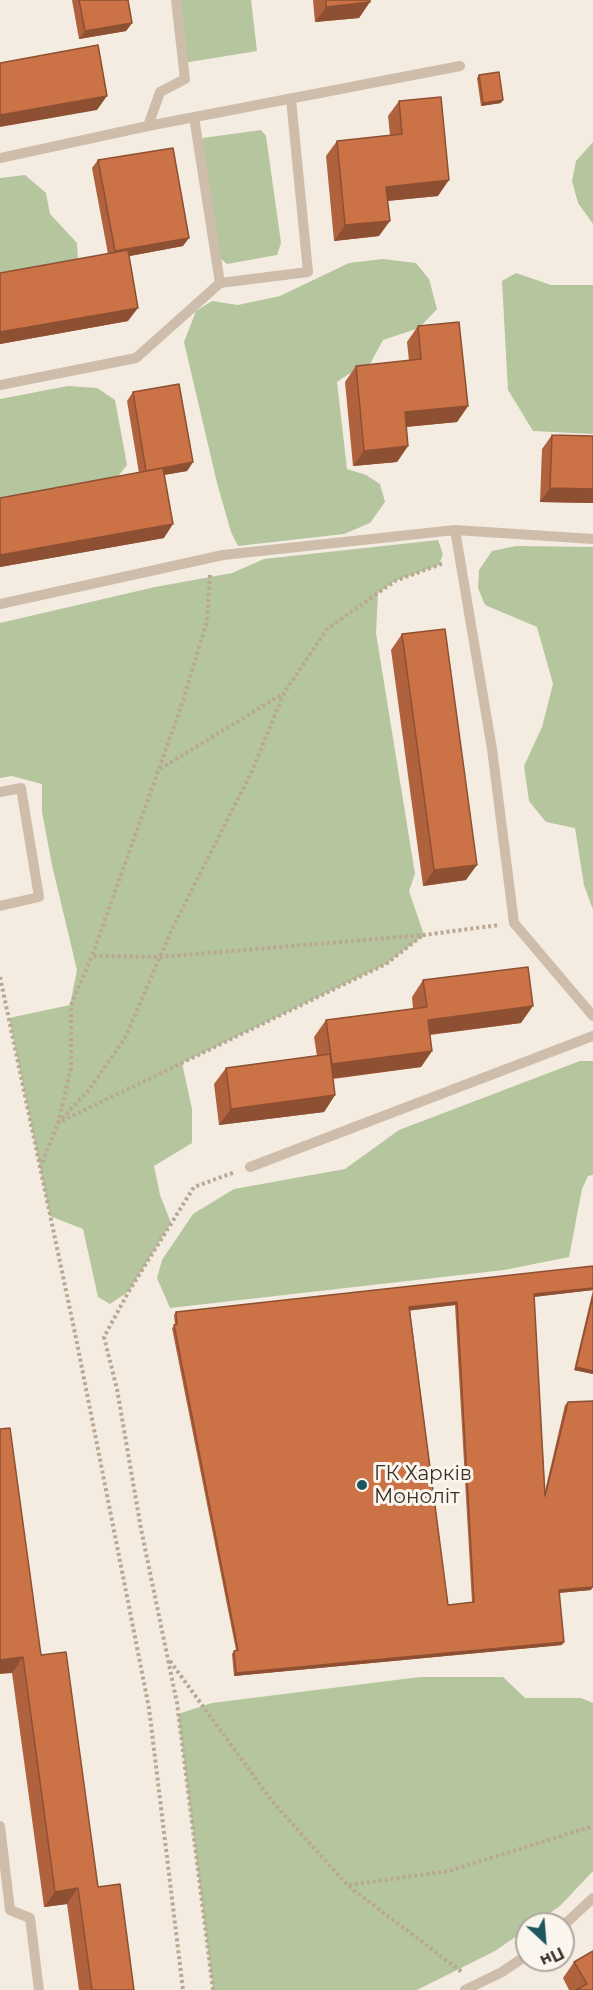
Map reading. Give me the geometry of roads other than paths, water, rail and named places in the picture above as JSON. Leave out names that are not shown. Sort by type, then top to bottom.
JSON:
[{"type":"lane","points":[[148,126],[160,92],[185,79],[176,0]]},
{"type":"lane","points":[[0,158],[148,126],[460,66]]},
{"type":"lane","points":[[0,385],[136,358],[220,283],[308,272],[291,99]]},
{"type":"lane","points":[[194,117],[220,283]]},
{"type":"lane","points":[[455,530],[492,749],[514,923],[593,1016]]},
{"type":"lane","points":[[0,604],[211,557],[455,530],[593,539]]},
{"type":"lane","points":[[0,792],[21,788],[39,897],[0,906]]},
{"type":"lane","points":[[250,1167],[593,1036]]},
{"type":"lane","points":[[0,1826],[5,1908],[30,1918],[39,1990]]},
{"type":"lane","points":[[575,1915],[593,1898]]},
{"type":"lane","points":[[465,1990],[515,1963]]},
{"type":"place","name":"ГК Харків Моноліт","points":[[362,1485]]}]
